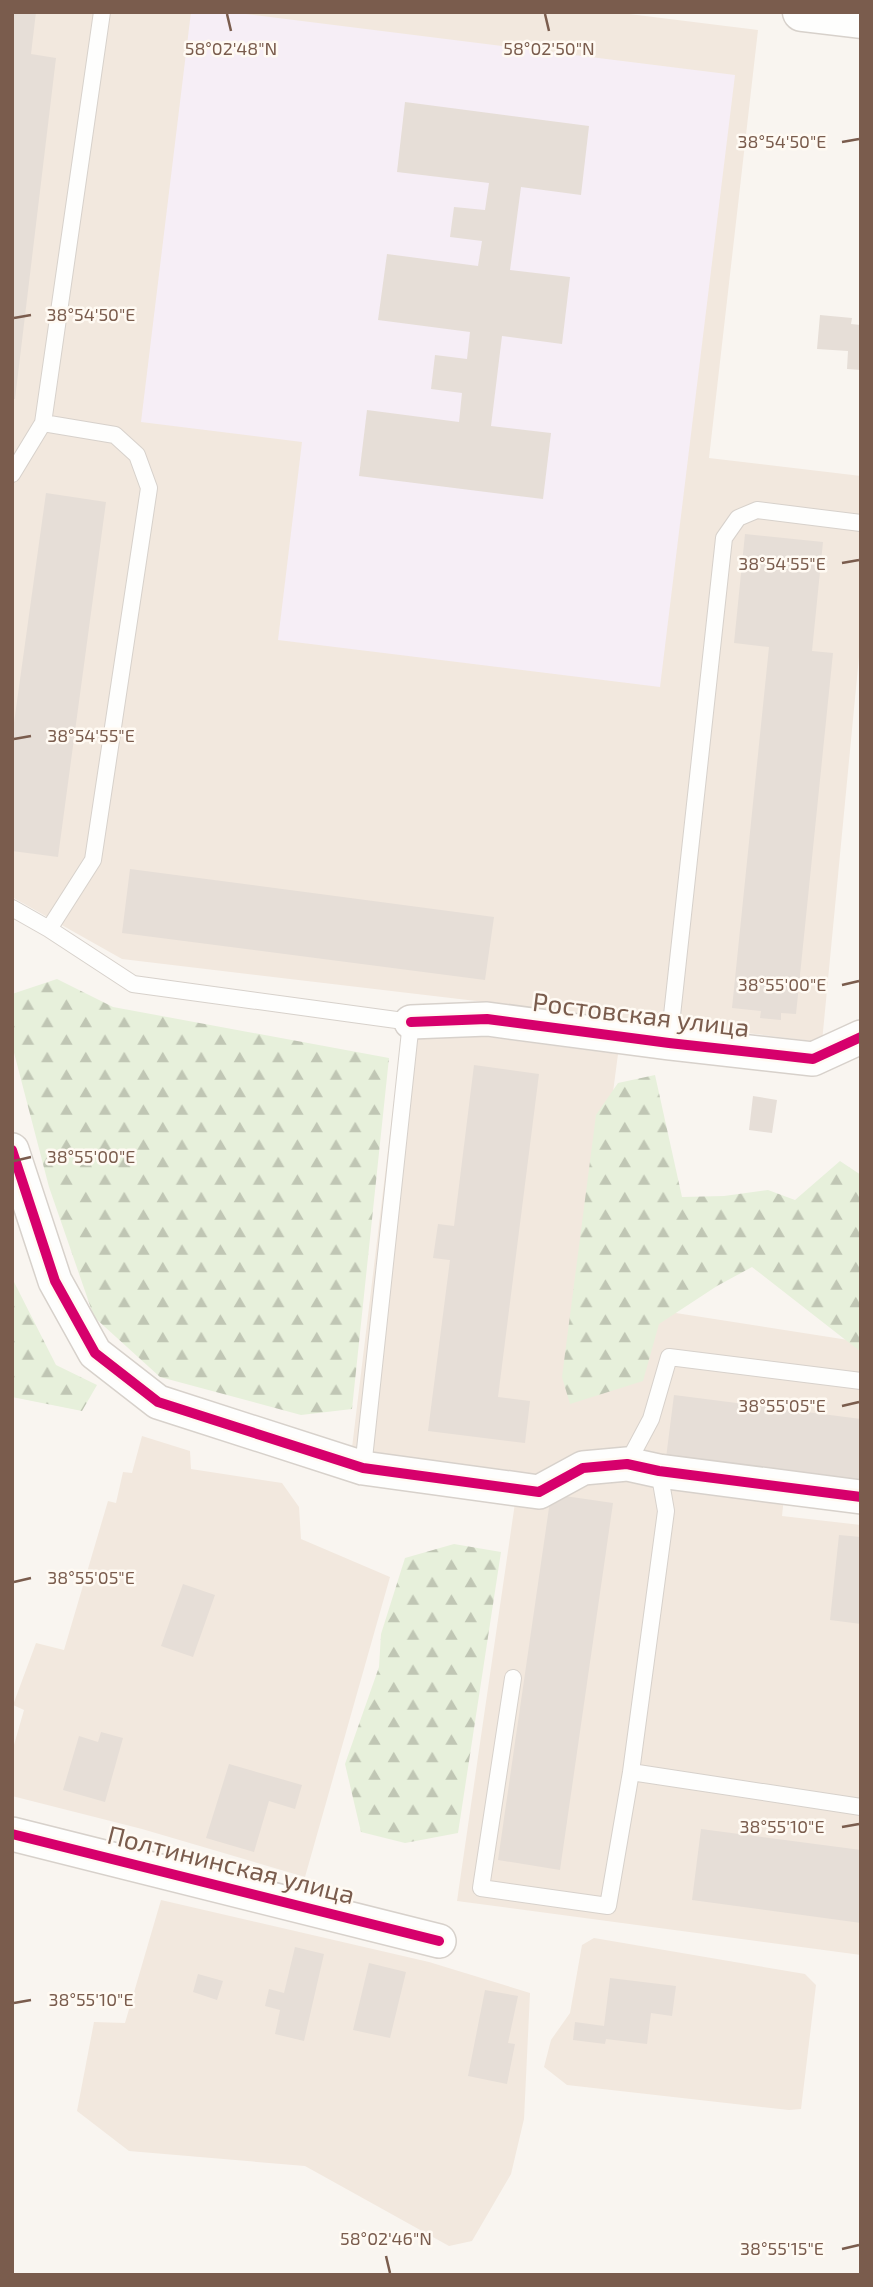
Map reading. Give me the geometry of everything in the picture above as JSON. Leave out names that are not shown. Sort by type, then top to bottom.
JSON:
[{"type":"street","points":[[802,12],[861,19]]},
{"type":"street","name":"Ростовская улица","points":[[411,1022],[487,1019],[813,1059],[861,1037]]},
{"type":"street","points":[[12,1150],[55,1281],[94,1353],[158,1402],[363,1468],[539,1492],[583,1468],[643,1467],[861,1497]]},
{"type":"street","name":"Полтининская улица","points":[[12,1833],[439,1941]]},
{"type":"lane","points":[[12,474],[43,423],[102,12]]},
{"type":"lane","points":[[43,423],[115,435],[136,455],[149,488],[93,860],[49,929]]},
{"type":"lane","points":[[669,1043],[724,538],[738,518],[757,510],[861,523]]},
{"type":"lane","points":[[12,908],[133,984],[411,1022],[363,1468]]},
{"type":"lane","points":[[513,1678],[481,1888],[608,1906],[631,1772],[666,1510],[643,1467],[651,1419],[669,1357],[861,1381]]},
{"type":"lane","points":[[631,1772],[861,1807]]},
{"type":"shaded area","points":[[12,12],[613,12],[758,30],[709,458],[861,476],[861,636],[822,1042],[122,959],[12,897]]},
{"type":"shaded area","points":[[191,12],[229,12],[735,75],[660,687],[278,640],[302,442],[141,422]]},
{"type":"shaded area","points":[[403,1026],[618,1054],[586,1299],[861,1342],[861,1490],[624,1457],[539,1484],[351,1456]]},
{"type":"shaded area","points":[[142,1436],[190,1451],[191,1469],[282,1483],[299,1507],[301,1539],[390,1577],[305,1877],[142,1829],[12,1796],[12,1752],[24,1710],[13,1705],[36,1643],[64,1650],[108,1501],[116,1503],[123,1472],[132,1473]]},
{"type":"shaded area","points":[[586,1475],[784,1497],[782,1516],[861,1525],[861,1955],[457,1901],[516,1496]]},
{"type":"shaded area","points":[[161,1900],[429,1962],[530,1993],[524,2119],[511,2174],[472,2241],[449,2246],[305,2166],[129,2151],[77,2111],[94,2022],[125,2023]]},
{"type":"shaded area","points":[[594,1938],[805,1974],[816,1985],[801,2109],[789,2110],[567,2085],[544,2067],[551,2040],[570,2013],[582,1945]]},
{"type":"green space","points":[[57,979],[113,1007],[389,1058],[352,1409],[301,1415],[160,1377],[94,1317],[49,1187],[12,1045],[12,994]]},
{"type":"green space","points":[[655,1075],[682,1197],[724,1196],[768,1190],[795,1200],[840,1161],[861,1175],[861,1352],[752,1267],[659,1324],[643,1381],[570,1404],[562,1377],[596,1115],[618,1083]]},
{"type":"green space","points":[[12,1278],[56,1365],[97,1385],[82,1411],[12,1397]]},
{"type":"green space","points":[[454,1544],[501,1552],[458,1833],[405,1843],[361,1832],[345,1764],[379,1667],[381,1634],[405,1558]]},
{"type":"building","points":[[12,12],[36,12],[31,54],[56,58],[15,399],[12,399]]},
{"type":"building","points":[[405,102],[589,126],[581,195],[521,187],[510,270],[570,277],[562,344],[502,336],[491,426],[551,433],[543,499],[359,476],[367,410],[459,422],[462,393],[431,389],[435,355],[467,359],[470,332],[378,320],[387,254],[478,266],[482,241],[450,237],[454,207],[485,210],[489,183],[397,172]]},
{"type":"building","points":[[820,315],[852,318],[851,324],[861,325],[861,370],[847,369],[848,351],[817,349]]},
{"type":"building","points":[[46,493],[106,502],[58,857],[12,851],[12,737]]},
{"type":"building","points":[[745,534],[823,542],[812,651],[833,653],[796,1014],[781,1013],[781,1020],[760,1018],[761,1011],[732,1008],[769,647],[734,643]]},
{"type":"building","points":[[130,869],[494,917],[485,980],[122,933]]},
{"type":"building","points":[[474,1065],[539,1074],[498,1397],[530,1401],[525,1443],[428,1431],[450,1260],[433,1258],[438,1224],[454,1226]]},
{"type":"building","points":[[753,1096],[777,1100],[772,1133],[749,1130]]},
{"type":"building","points":[[674,1395],[861,1419],[861,1483],[666,1458]]},
{"type":"building","points":[[551,1494],[613,1503],[560,1870],[498,1860]]},
{"type":"building","points":[[839,1535],[861,1537],[861,1624],[830,1620]]},
{"type":"building","points":[[183,1584],[215,1595],[193,1657],[161,1646]]},
{"type":"building","points":[[101,1732],[123,1738],[105,1802],[63,1790],[79,1736],[98,1742]]},
{"type":"building","points":[[229,1764],[302,1785],[295,1809],[269,1801],[254,1852],[206,1838]]},
{"type":"building","points":[[701,1829],[861,1850],[861,1923],[692,1900]]},
{"type":"building","points":[[295,1947],[324,1954],[304,2041],[275,2034],[280,2010],[265,2006],[269,1989],[284,1993]]},
{"type":"building","points":[[369,1963],[406,1972],[390,2038],[353,2030]]},
{"type":"building","points":[[198,1974],[223,1981],[217,2000],[193,1992]]},
{"type":"building","points":[[610,1978],[676,1986],[672,2016],[651,2013],[647,2044],[606,2039],[605,2044],[573,2040],[575,2022],[604,2026]]},
{"type":"building","points":[[485,1990],[518,1996],[508,2043],[515,2044],[507,2084],[468,2076]]},
{"type":"cycle path","points":[[411,1022],[487,1019],[813,1059],[861,1037]]},
{"type":"cycle path","points":[[12,1150],[55,1281],[95,1353],[158,1402],[363,1468],[539,1492],[583,1468],[627,1464],[659,1471],[861,1497]]},
{"type":"cycle path","points":[[12,1834],[439,1941]]}]
